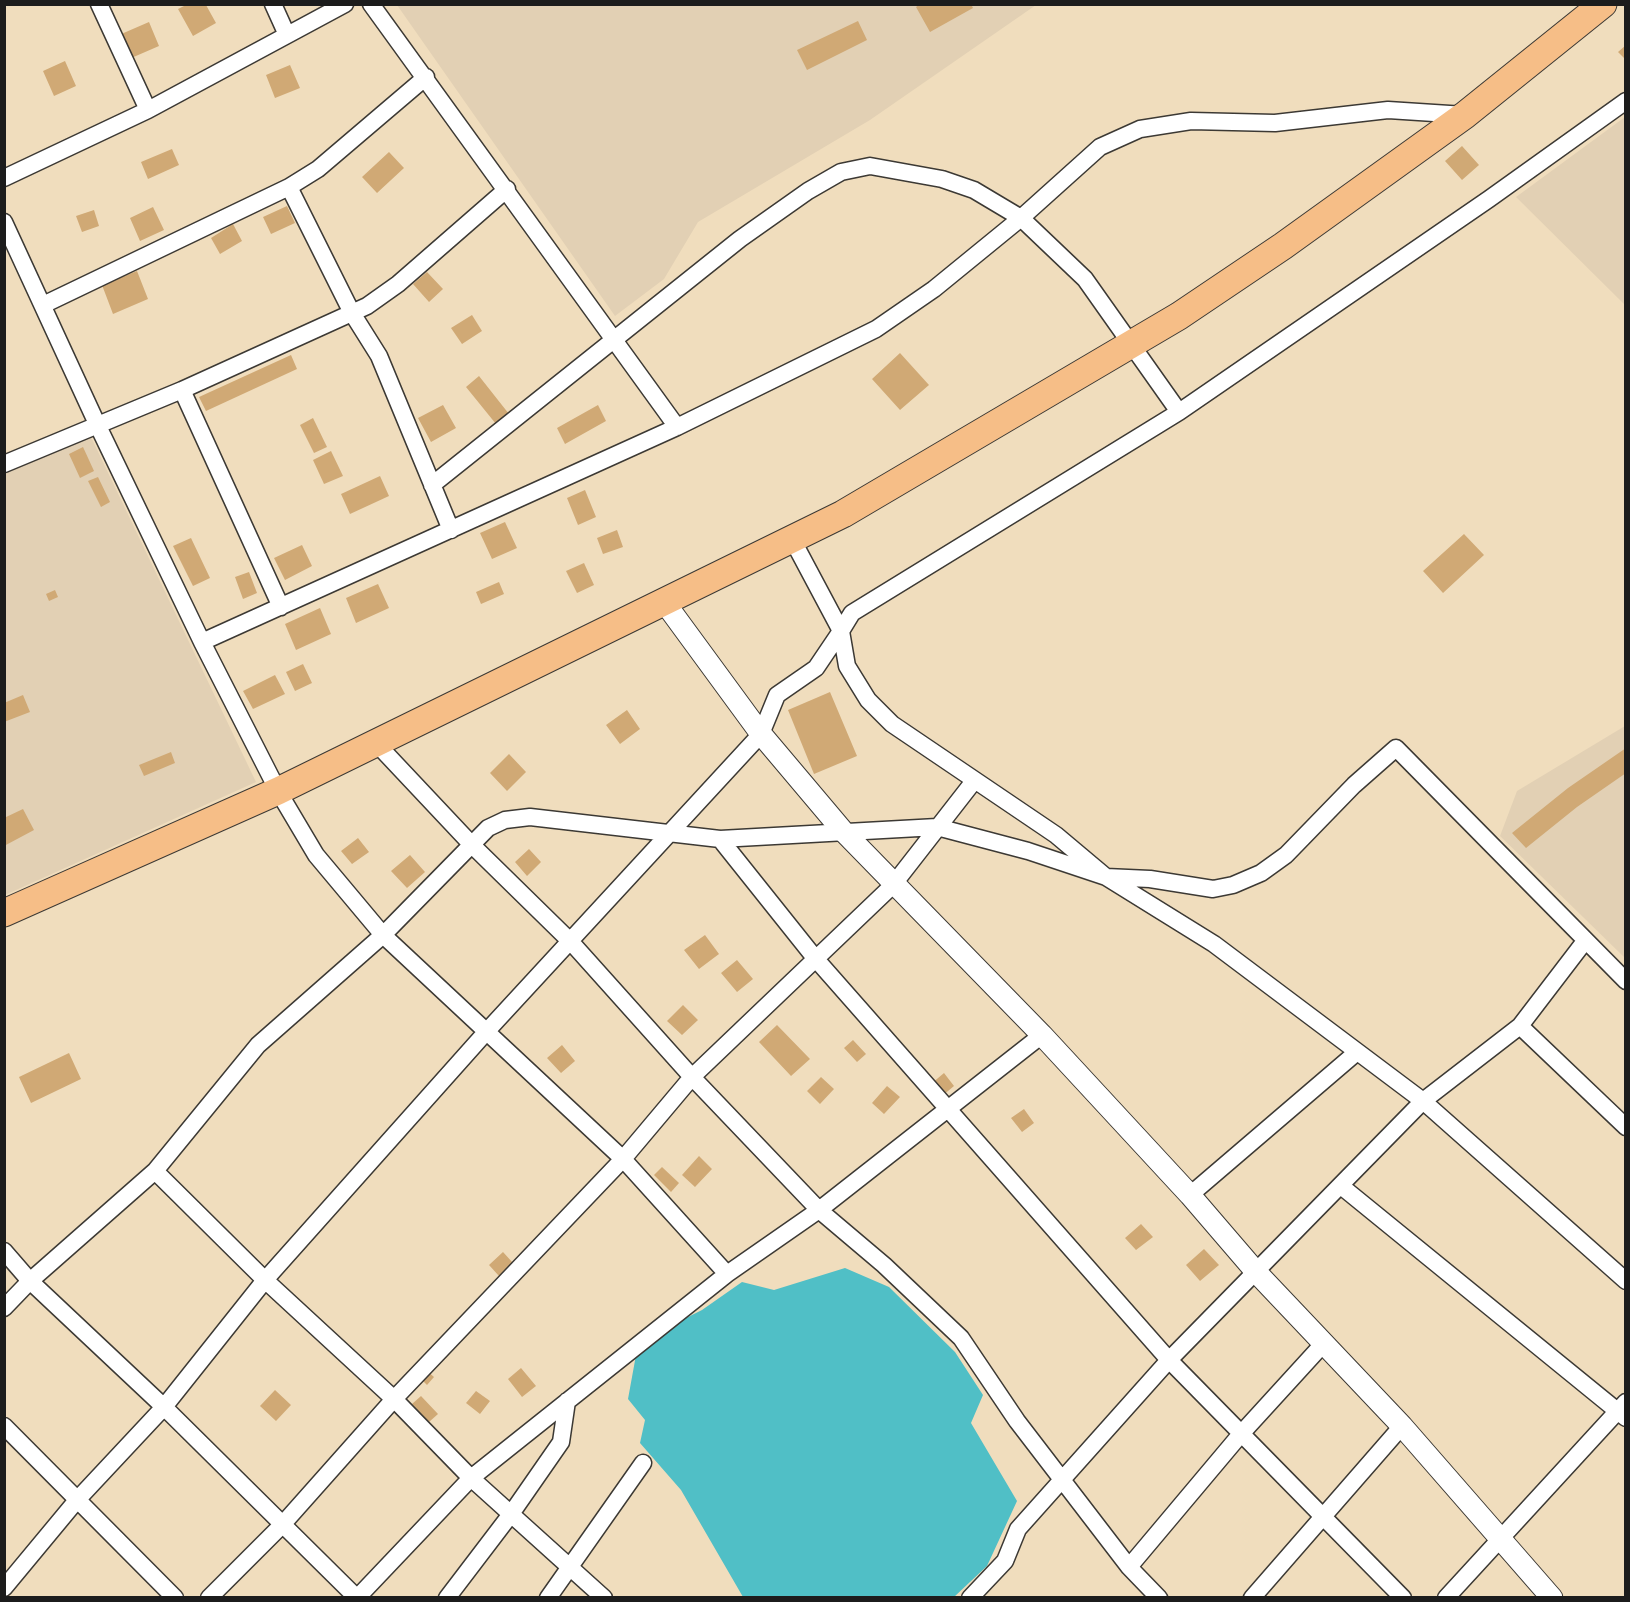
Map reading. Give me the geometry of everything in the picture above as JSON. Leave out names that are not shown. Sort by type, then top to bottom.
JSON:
[{"type":"highway","points":[[4,913],[278,791],[843,514],[969,442],[1179,316],[1283,246],[1465,115],[1603,4]]},
{"type":"street","points":[[99,4],[148,110]]},
{"type":"street","points":[[273,4],[287,35]]},
{"type":"street","points":[[4,178],[148,110],[345,4]]},
{"type":"street","points":[[371,4],[677,427]]},
{"type":"street","points":[[43,305],[289,187],[318,169],[426,77]]},
{"type":"street","points":[[4,1588],[77,1500],[164,1407],[265,1280],[486,1031],[762,734],[777,694],[816,668],[852,613],[1179,412],[1626,102]]},
{"type":"street","points":[[202,642],[677,427],[876,329],[934,289],[1021,218],[1100,147],[1140,129],[1191,122],[1275,123],[1388,110],[1465,115]]},
{"type":"street","points":[[432,485],[740,239],[808,191],[840,172],[870,166],[942,179],[974,190],[1021,218],[1085,279],[1179,412]]},
{"type":"street","points":[[289,187],[352,313],[379,356],[452,530]]},
{"type":"street","points":[[4,464],[182,390],[352,313],[398,284],[507,189]]},
{"type":"street","points":[[4,222],[98,426],[202,642],[278,791],[316,855],[383,934],[623,1159],[727,1274]]},
{"type":"street","points":[[182,390],[281,607]]},
{"type":"street","points":[[792,539],[841,631],[847,666],[868,700],[892,724],[1056,835],[1106,877],[1214,944],[1423,1101],[1626,1281]]},
{"type":"street","points":[[665,603],[762,734],[842,831],[1042,1035],[1190,1195],[1257,1273],[1402,1426],[1552,1598]]},
{"type":"street","points":[[376,743],[472,845],[571,942],[692,1077],[819,1210],[884,1265],[961,1338],[1017,1421],[1061,1479],[1129,1567],[1159,1598]]},
{"type":"street","points":[[4,1308],[30,1281],[155,1171],[258,1045],[383,934],[488,828],[505,820],[530,818],[720,839],[937,827],[1028,851],[1106,877],[1150,879],[1213,889],[1233,885],[1252,877],[1286,855],[1354,785],[1396,748],[1626,981]]},
{"type":"street","points":[[209,1598],[282,1525],[394,1399],[623,1159],[692,1077],[893,885],[975,781]]},
{"type":"street","points":[[720,839],[815,958],[1169,1360],[1402,1598]]},
{"type":"street","points":[[970,1598],[1005,1561],[1018,1529],[1169,1360],[1257,1273],[1423,1101],[1520,1026],[1585,941]]},
{"type":"street","points":[[1520,1026],[1626,1127]]},
{"type":"street","points":[[4,1251],[30,1281],[164,1407],[357,1597],[471,1478],[727,1274],[819,1210],[1042,1035]]},
{"type":"street","points":[[1190,1195],[1357,1052]]},
{"type":"street","points":[[155,1171],[265,1280],[394,1399],[471,1478],[604,1598]]},
{"type":"street","points":[[1341,1186],[1623,1411],[1498,1538],[1446,1598]]},
{"type":"street","points":[[1129,1567],[1240,1435],[1323,1343]]},
{"type":"street","points":[[447,1598],[511,1514],[561,1442],[567,1401]]},
{"type":"street","points":[[4,1426],[175,1598]]},
{"type":"street","points":[[1252,1598],[1402,1426]]},
{"type":"street","points":[[548,1598],[643,1463]]},
{"type":"shaded area","points":[[397,5],[1036,5],[870,120],[698,222],[664,279],[615,316]]},
{"type":"shaded area","points":[[1625,117],[1625,305],[1516,197]]},
{"type":"shaded area","points":[[91,437],[256,782],[5,895],[5,472]]},
{"type":"shaded area","points":[[1625,726],[1625,958],[1500,836],[1517,791]]},
{"type":"water","points":[[845,1268],[889,1287],[955,1352],[983,1395],[971,1423],[1017,1501],[987,1566],[954,1597],[743,1597],[681,1490],[640,1443],[645,1420],[628,1399],[636,1355],[664,1329],[702,1310],[742,1282],[774,1290]]},
{"type":"building","points":[[920,4],[971,4],[973,8],[930,32],[916,7]]},
{"type":"building","points":[[186,5],[206,5],[216,23],[193,36],[178,9]]},
{"type":"building","points":[[858,21],[867,40],[807,70],[797,50]]},
{"type":"building","points":[[149,22],[159,46],[129,59],[119,35]]},
{"type":"building","points":[[1626,45],[1626,60],[1618,52]]},
{"type":"building","points":[[65,61],[76,86],[54,96],[43,71]]},
{"type":"building","points":[[290,65],[300,88],[275,98],[266,75]]},
{"type":"building","points":[[1462,146],[1479,165],[1462,180],[1445,161]]},
{"type":"building","points":[[172,149],[179,165],[148,179],[141,162]]},
{"type":"building","points":[[389,152],[404,168],[377,193],[362,177]]},
{"type":"building","points":[[287,206],[295,223],[271,234],[263,217]]},
{"type":"building","points":[[153,207],[164,230],[140,241],[130,218]]},
{"type":"building","points":[[94,210],[99,226],[82,232],[76,216]]},
{"type":"building","points":[[233,224],[242,241],[220,254],[211,238]]},
{"type":"building","points":[[137,271],[148,299],[113,314],[102,285]]},
{"type":"building","points":[[427,272],[443,289],[429,302],[413,284]]},
{"type":"building","points":[[472,315],[482,331],[462,344],[451,328]]},
{"type":"building","points":[[900,353],[929,385],[900,410],[872,379]]},
{"type":"building","points":[[291,355],[297,369],[206,411],[199,397]]},
{"type":"building","points":[[479,376],[509,414],[496,424],[466,387]]},
{"type":"building","points":[[443,405],[456,428],[431,442],[418,418]]},
{"type":"building","points":[[598,405],[606,421],[565,444],[557,428]]},
{"type":"building","points":[[313,418],[327,447],[314,453],[300,425]]},
{"type":"building","points":[[83,447],[94,471],[80,478],[69,454]]},
{"type":"building","points":[[331,451],[343,476],[324,484],[313,460]]},
{"type":"building","points":[[380,476],[389,496],[350,514],[341,494]]},
{"type":"building","points":[[98,477],[110,502],[101,507],[88,481]]},
{"type":"building","points":[[585,490],[596,517],[578,525],[567,498]]},
{"type":"building","points":[[505,522],[517,548],[492,559],[480,533]]},
{"type":"building","points":[[617,530],[623,547],[603,554],[597,538]]},
{"type":"building","points":[[1464,534],[1484,555],[1443,593],[1423,571]]},
{"type":"building","points":[[191,538],[210,578],[193,586],[173,546]]},
{"type":"building","points":[[302,545],[312,566],[285,580],[274,558]]},
{"type":"building","points":[[584,563],[594,585],[577,593],[566,571]]},
{"type":"building","points":[[249,572],[257,593],[243,599],[235,577]]},
{"type":"building","points":[[499,582],[504,594],[481,604],[476,592]]},
{"type":"building","points":[[378,584],[389,608],[356,623],[346,598]]},
{"type":"building","points":[[55,590],[58,597],[49,601],[46,594]]},
{"type":"building","points":[[320,608],[331,634],[296,650],[285,624]]},
{"type":"building","points":[[303,664],[312,683],[295,691],[286,672]]},
{"type":"building","points":[[275,675],[285,694],[253,709],[243,691]]},
{"type":"building","points":[[830,692],[857,756],[814,774],[788,710]]},
{"type":"building","points":[[23,695],[30,712],[4,722],[4,703]]},
{"type":"building","points":[[627,710],[640,729],[620,744],[606,725]]},
{"type":"building","points":[[1626,748],[1626,773],[1577,807],[1526,848],[1512,833],[1568,788]]},
{"type":"building","points":[[171,752],[175,763],[144,776],[139,765]]},
{"type":"building","points":[[509,754],[526,772],[507,791],[490,773]]},
{"type":"building","points":[[23,809],[34,830],[4,846],[4,818]]},
{"type":"building","points":[[358,838],[369,852],[352,864],[341,851]]},
{"type":"building","points":[[529,849],[541,862],[527,876],[515,862]]},
{"type":"building","points":[[410,855],[425,872],[407,888],[391,871]]},
{"type":"building","points":[[705,935],[719,954],[699,969],[684,950]]},
{"type":"building","points":[[737,960],[753,979],[737,992],[721,973]]},
{"type":"building","points":[[683,1005],[698,1020],[682,1035],[667,1021]]},
{"type":"building","points":[[777,1025],[810,1059],[791,1076],[759,1042]]},
{"type":"building","points":[[853,1040],[866,1054],[857,1062],[844,1048]]},
{"type":"building","points":[[562,1045],[575,1061],[561,1073],[547,1058]]},
{"type":"building","points":[[69,1053],[81,1079],[31,1103],[19,1077]]},
{"type":"building","points":[[944,1073],[954,1086],[942,1096],[931,1084]]},
{"type":"building","points":[[821,1077],[834,1089],[820,1104],[807,1091]]},
{"type":"building","points":[[887,1086],[900,1097],[884,1114],[872,1103]]},
{"type":"building","points":[[1024,1109],[1034,1123],[1022,1132],[1011,1118]]},
{"type":"building","points":[[699,1156],[712,1169],[695,1187],[682,1175]]},
{"type":"building","points":[[662,1167],[679,1183],[671,1192],[654,1175]]},
{"type":"building","points":[[1141,1224],[1153,1237],[1136,1250],[1125,1238]]},
{"type":"building","points":[[1204,1249],[1219,1265],[1200,1281],[1186,1265]]},
{"type":"building","points":[[503,1252],[513,1263],[499,1276],[489,1265]]},
{"type":"building","points":[[521,1368],[536,1386],[522,1397],[508,1379]]},
{"type":"building","points":[[426,1370],[434,1377],[427,1385],[419,1377]]},
{"type":"building","points":[[275,1390],[291,1405],[276,1421],[260,1406]]},
{"type":"building","points":[[476,1391],[490,1401],[480,1414],[466,1403]]},
{"type":"building","points":[[421,1396],[438,1414],[429,1422],[412,1404]]}]
